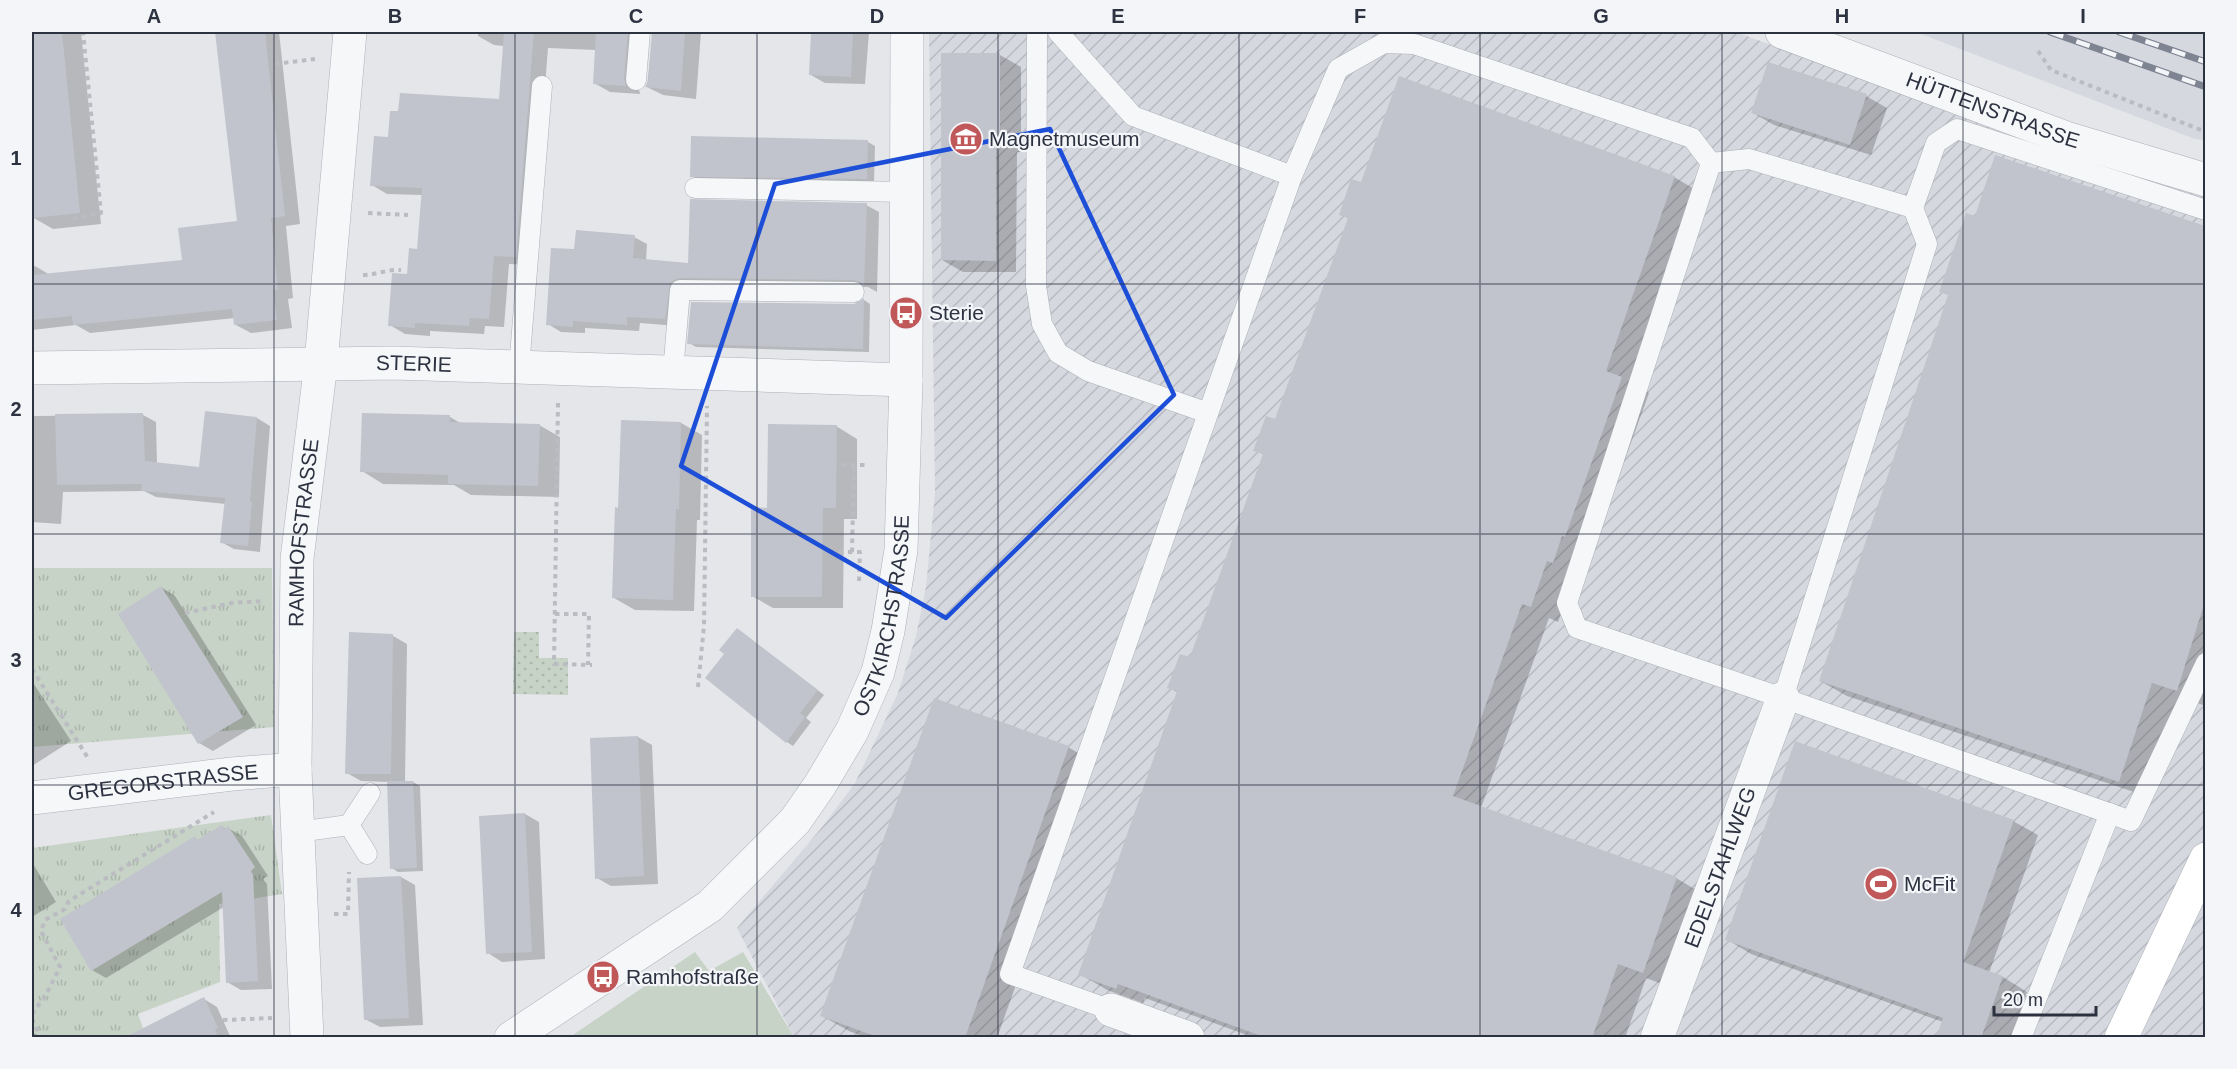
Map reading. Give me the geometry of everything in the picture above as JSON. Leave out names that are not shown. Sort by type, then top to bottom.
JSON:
[{"type":"main road","points":[[2121,1038],[2205,859]]},
{"type":"street","name":"RAMHOFSTRASSE","points":[[306,1027],[295,769],[297,559],[321,363],[350,32]]},
{"type":"street","name":"OSTKIRCHSTRASSE","points":[[511,1038],[710,906],[795,821],[820,785],[852,731],[878,672],[888,632],[901,550],[906,380],[907,32]]},
{"type":"street","name":"HÜTTENSTRASSE","points":[[1782,32],[2066,138],[2205,180]]},
{"type":"street","name":"STERIE","points":[[32,368],[394,363],[906,380]]},
{"type":"street","name":"EDELSTAHLWEG","points":[[1658,1038],[1784,698]]},
{"type":"street","name":"GREGORSTRASSE","points":[[32,798],[232,774],[295,769]]},
{"type":"street","points":[[1111,1010],[1188,1038]]},
{"type":"lane","points":[[636,80],[640,32]]},
{"type":"lane","points":[[1037,32],[1036,286],[1042,324],[1058,353],[1088,371],[1208,413]]},
{"type":"lane","points":[[1058,32],[1133,116],[1292,176]]},
{"type":"lane","points":[[1111,1010],[1010,974],[1292,176],[1338,69],[1384,44],[1414,44],[1692,138],[1711,163]]},
{"type":"lane","points":[[519,368],[542,86]]},
{"type":"lane","points":[[1784,698],[1927,244],[1913,208],[1936,143],[1957,129],[2205,210]]},
{"type":"lane","points":[[1711,163],[1749,159],[1913,208]]},
{"type":"lane","points":[[1711,163],[1567,603],[1577,628],[1784,698],[2131,821],[2205,663]]},
{"type":"lane","points":[[695,188],[907,192]]},
{"type":"lane","points":[[673,372],[680,290],[854,292]]},
{"type":"lane","points":[[298,832],[349,825],[370,793]]},
{"type":"lane","points":[[2020,1038],[2110,813]]},
{"type":"lane","points":[[349,825],[367,854]]},
{"type":"path","points":[[73,219],[101,213],[83,32]]},
{"type":"path","points":[[2038,51],[2051,70],[2205,132]]},
{"type":"path","points":[[555,614],[589,614],[590,665],[554,664],[558,369]]},
{"type":"path","points":[[698,687],[704,626],[707,374]]},
{"type":"path","points":[[852,552],[854,465]]},
{"type":"path","points":[[185,613],[232,603],[296,598]]},
{"type":"path","points":[[32,669],[108,789]]},
{"type":"path","points":[[32,1014],[46,995],[60,967],[41,931],[45,920],[65,909],[69,901],[226,805],[232,774]]},
{"type":"path","points":[[341,914],[348,914],[349,861],[367,854]]},
{"type":"path","points":[[32,1019],[41,1038]]},
{"type":"path","points":[[223,1020],[306,1027]]},
{"type":"highlighted area","points":[[1050,129],[1174,395],[946,618],[681,466],[775,184]]},
{"type":"shaded area","points":[[929,32],[1736,32],[2048,147],[2205,191],[2205,1037],[794,1037],[737,928],[823,826],[855,783],[898,693],[916,636],[926,587],[935,493]]},
{"type":"shaded area","points":[[1916,32],[2205,32],[2205,140],[2195,139]]},
{"type":"green space","points":[[32,568],[272,568],[274,727],[32,747]]},
{"type":"green space","points":[[514,632],[539,632],[539,658],[568,658],[568,695],[513,694]]},
{"type":"green space","points":[[271,815],[282,894],[219,904],[220,982],[138,1014],[146,1037],[32,1037],[32,848]]},
{"type":"green space","points":[[695,952],[709,971],[743,952],[794,1037],[570,1037]]},
{"type":"building","points":[[32,32],[62,32],[80,213],[32,218]]},
{"type":"building","points":[[215,32],[265,32],[285,216],[271,218],[278,290],[273,290],[277,320],[234,325],[232,309],[73,325],[72,316],[32,320],[32,275],[182,260],[178,228],[237,221]]},
{"type":"building","points":[[504,32],[534,32],[516,257],[494,256],[489,319],[470,318],[469,326],[415,323],[415,328],[388,326],[392,273],[407,274],[409,248],[417,249],[422,188],[370,186],[374,136],[388,137],[390,111],[398,111],[400,93],[499,99]]},
{"type":"building","points":[[596,32],[628,32],[624,79],[626,86],[593,84]]},
{"type":"building","points":[[652,32],[685,32],[681,91],[645,87],[648,81]]},
{"type":"building","points":[[811,32],[853,32],[851,77],[809,75]]},
{"type":"building","points":[[941,53],[1000,53],[1000,141],[996,141],[996,261],[941,260]]},
{"type":"building","points":[[1768,62],[1867,94],[1850,145],[1751,113]]},
{"type":"building","points":[[1399,76],[1675,176],[1606,371],[1622,377],[1565,537],[1562,536],[1553,563],[1547,561],[1531,607],[1522,604],[1453,796],[1677,877],[1643,973],[1618,964],[1592,1038],[1267,1038],[1118,984],[1116,989],[1078,975],[1177,691],[1167,688],[1180,654],[1190,657],[1263,454],[1253,451],[1266,416],[1275,419],[1348,218],[1339,215],[1351,179],[1361,182]]},
{"type":"building","points":[[691,136],[868,140],[867,179],[690,177]]},
{"type":"building","points":[[1995,155],[2205,226],[2205,601],[2177,691],[2152,683],[2119,782],[1819,681],[1948,295],[1939,292],[1966,213],[1975,216]]},
{"type":"building","points":[[690,199],[867,203],[864,286],[861,282],[854,280],[680,278],[670,284],[665,319],[627,317],[627,325],[573,321],[573,327],[546,325],[551,248],[574,249],[576,230],[635,235],[633,258],[688,263]]},
{"type":"building","points":[[864,298],[863,349],[687,344],[691,302],[854,304]]},
{"type":"building","points":[[205,411],[257,417],[248,546],[220,543],[225,498],[141,491],[142,484],[57,485],[55,414],[143,413],[145,461],[199,467]]},
{"type":"building","points":[[362,413],[450,415],[450,422],[540,424],[538,486],[448,484],[448,475],[360,472]]},
{"type":"building","points":[[621,420],[681,422],[679,509],[676,509],[673,600],[612,598]]},
{"type":"building","points":[[768,424],[837,425],[836,508],[823,508],[822,597],[751,597],[751,507],[767,508]]},
{"type":"building","points":[[161,586],[243,717],[198,744],[118,614]]},
{"type":"building","points":[[737,628],[818,690],[800,713],[805,717],[786,743],[705,678],[724,654],[719,650]]},
{"type":"building","points":[[349,632],[393,634],[391,774],[345,774]]},
{"type":"building","points":[[934,698],[1069,746],[965,1038],[880,1038],[820,1016]]},
{"type":"building","points":[[638,736],[644,876],[595,879],[590,738]]},
{"type":"building","name":"McFit","points":[[1795,741],[2014,820],[1963,962],[2003,976],[1981,1038],[1936,1038],[1943,1018],[1725,940]]},
{"type":"building","points":[[387,781],[413,781],[417,868],[390,869]]},
{"type":"building","points":[[525,813],[532,952],[486,954],[479,816]]},
{"type":"building","points":[[222,825],[224,829],[228,826],[255,867],[251,871],[258,981],[226,983],[222,892],[91,971],[60,919],[195,836],[197,840]]},
{"type":"building","points":[[401,876],[409,1018],[364,1020],[357,878]]},
{"type":"building","points":[[204,997],[218,1028],[215,1030],[219,1038],[124,1038]]},
{"type":"railway","points":[[2050,32],[2206,87]]},
{"type":"railway","points":[[2119,32],[2206,62]]},
{"type":"place","name":"Magnetmuseum","points":[[966,139]]},
{"type":"place","name":"Sterie","points":[[906,313]]},
{"type":"place","name":"McFit","points":[[1881,884]]},
{"type":"place","name":"Ramhofstraße","points":[[603,977]]}]
